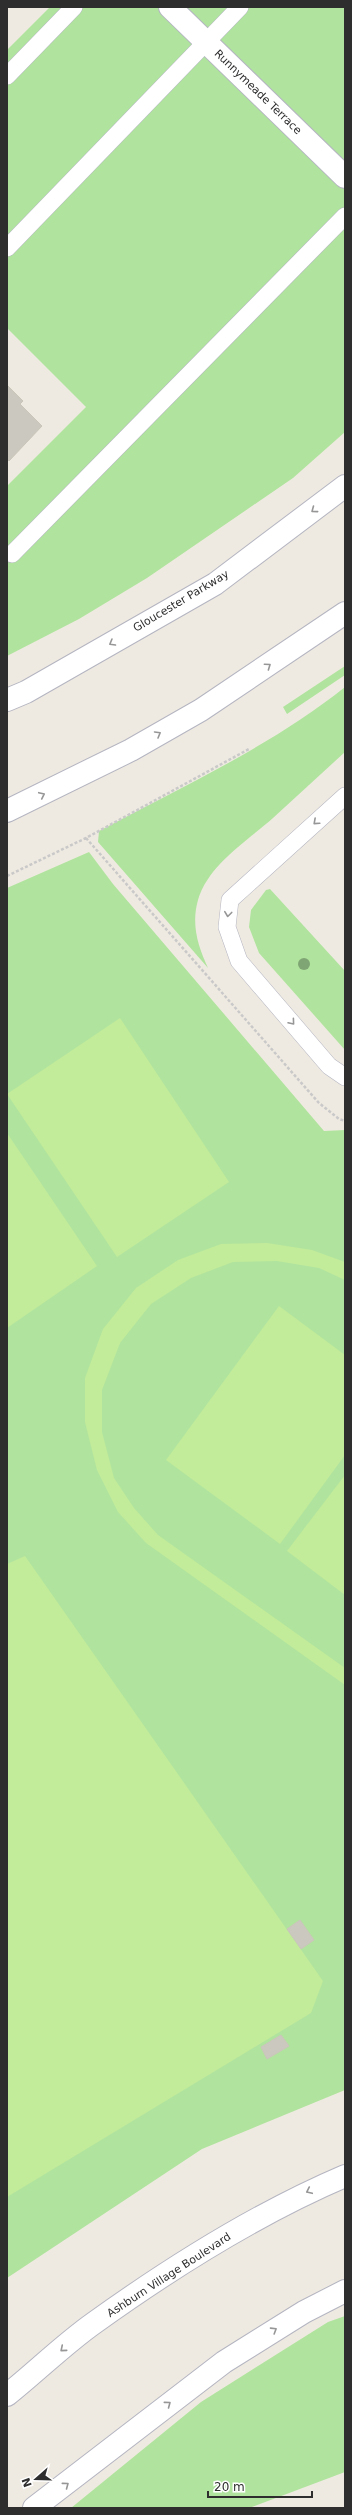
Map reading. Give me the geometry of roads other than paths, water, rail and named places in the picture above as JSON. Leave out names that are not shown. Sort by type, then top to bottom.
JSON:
[{"type":"main road","name":"Runnymeade Terrace","points":[[170,7],[345,177]]},
{"type":"main road","name":"Gloucester Parkway","points":[[7,700],[26,692],[215,584],[345,486]]},
{"type":"main road","points":[[7,811],[124,753],[201,710],[345,613]]},
{"type":"main road","name":"Ashburn Village Boulevard","points":[[7,2396],[93,2324],[208,2248],[307,2192],[345,2176]]},
{"type":"main road","points":[[34,2508],[224,2362],[304,2312],[345,2291]]},
{"type":"lane","points":[[7,76],[74,7]]},
{"type":"lane","points":[[7,248],[240,7]]},
{"type":"lane","points":[[12,554],[345,216]]},
{"type":"lane","points":[[345,796],[230,900],[227,927],[239,961],[329,1066],[345,1077]]}]
